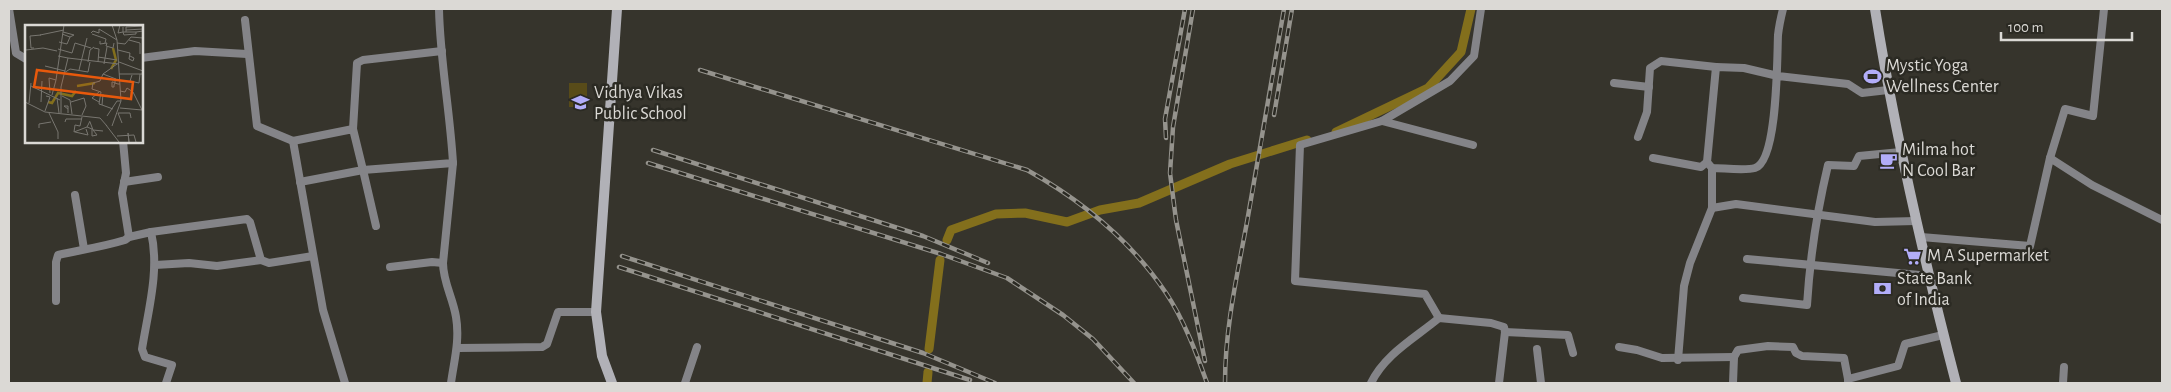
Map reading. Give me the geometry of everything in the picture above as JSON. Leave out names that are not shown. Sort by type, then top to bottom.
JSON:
[{"type":"main road","points":[[612,383],[602,356],[596,312],[617,9]]},
{"type":"main road","points":[[1875,9],[1888,90],[1916,221],[1956,383]]},
{"type":"street","points":[[9,9],[16,53],[25,58]]},
{"type":"street","points":[[439,9],[451,123],[452,163],[443,263],[443,272],[456,316],[458,348],[451,383]]},
{"type":"street","points":[[1439,318],[1425,294],[1295,281],[1300,146],[1382,121],[1450,81],[1474,56],[1481,9]]},
{"type":"street","points":[[1654,158],[1701,167],[1710,165],[1755,168],[1762,163],[1772,128],[1778,76],[1778,33],[1783,9]]},
{"type":"street","points":[[1921,237],[2030,246],[2050,158],[2065,109],[2093,116],[2104,9]]},
{"type":"street","points":[[245,20],[249,47],[247,54],[257,126],[293,141],[353,129]]},
{"type":"street","points":[[376,226],[353,129],[356,63],[363,60],[442,51]]},
{"type":"street","points":[[142,58],[196,52],[247,54]]},
{"type":"street","points":[[1638,137],[1647,112],[1650,68],[1660,61],[1744,68],[1778,76],[1848,84],[1862,93],[1888,90]]},
{"type":"street","points":[[1678,360],[1684,286],[1690,263],[1712,208],[1710,165],[1716,67]]},
{"type":"street","points":[[1614,83],[1649,87]]},
{"type":"street","points":[[1382,121],[1473,145]]},
{"type":"street","points":[[293,141],[323,310],[345,383]]},
{"type":"street","points":[[123,142],[126,173],[122,194],[129,237]]},
{"type":"street","points":[[1743,298],[1807,305],[1809,265],[1816,215],[1828,165],[1854,166],[1859,156],[1902,152]]},
{"type":"street","points":[[2050,158],[2092,185],[2162,220]]},
{"type":"street","points":[[300,182],[364,170],[452,163]]},
{"type":"street","points":[[124,182],[158,177]]},
{"type":"street","points":[[75,195],[84,249]]},
{"type":"street","points":[[1712,208],[1736,204],[1874,222],[1916,221]]},
{"type":"street","points":[[56,301],[56,262],[58,256],[84,249],[91,250],[129,237],[151,232],[246,219],[250,222],[261,260]]},
{"type":"street","points":[[151,232],[155,248],[155,265],[142,349],[145,357],[172,364],[166,383]]},
{"type":"street","points":[[155,265],[189,263],[217,266],[261,260],[269,263],[313,256]]},
{"type":"street","points":[[1747,259],[1930,276]]},
{"type":"street","points":[[390,267],[432,262],[443,263]]},
{"type":"street","points":[[458,348],[542,347],[547,344],[558,312],[596,312]]},
{"type":"street","points":[[1371,383],[1375,374],[1391,355],[1439,318],[1504,327],[1499,383]]},
{"type":"street","points":[[1505,332],[1568,335],[1573,353]]},
{"type":"street","points":[[1733,383],[1734,357],[1738,350],[1768,346],[1792,347],[1796,353],[1802,356],[1844,358],[1848,381],[1893,369],[1898,366],[1905,344],[1943,335]]},
{"type":"street","points":[[684,383],[697,347]]},
{"type":"street","points":[[1619,347],[1678,360],[1734,357]]},
{"type":"street","points":[[1537,349],[1541,383]]},
{"type":"street","points":[[2063,383],[2064,367]]},
{"type":"shaded area","points":[[569,83],[587,83],[587,107],[569,107]]},
{"type":"waterway","points":[[1336,132],[1428,88],[1461,52],[1471,9]]},
{"type":"waterway","points":[[947,240],[951,230],[996,214],[1025,213],[1067,222],[1100,210],[1139,203],[1230,164],[1307,140]]},
{"type":"waterway","points":[[929,349],[940,260]]},
{"type":"waterway","points":[[927,383],[928,372]]},
{"type":"railway","points":[[1166,138],[1165,119],[1185,9]]},
{"type":"railway","points":[[1193,9],[1173,127],[1170,173],[1176,220],[1205,361]]},
{"type":"railway","points":[[1225,383],[1227,342],[1232,302],[1284,9]]},
{"type":"railway","points":[[1274,115],[1292,9]]},
{"type":"railway","points":[[700,70],[1027,170],[1047,182],[1104,223],[1152,274],[1166,293],[1184,325],[1207,383]]},
{"type":"railway","points":[[653,150],[923,236],[988,263]]},
{"type":"railway","points":[[648,163],[941,254],[1007,278],[1063,315],[1093,339],[1134,383]]},
{"type":"railway","points":[[622,256],[923,353],[995,383]]},
{"type":"railway","points":[[619,267],[970,380]]},
{"type":"place","name":"Mystic Yoga Wellness Center","points":[[1872,76]]},
{"type":"place","name":"Vidhya Vikas Public School","points":[[580,103]]},
{"type":"place","name":"Milma hot N Cool Bar","points":[[1888,160]]},
{"type":"place","name":"M A Supermarket","points":[[1913,256]]},
{"type":"place","name":"State Bank of India","points":[[1883,289]]}]
